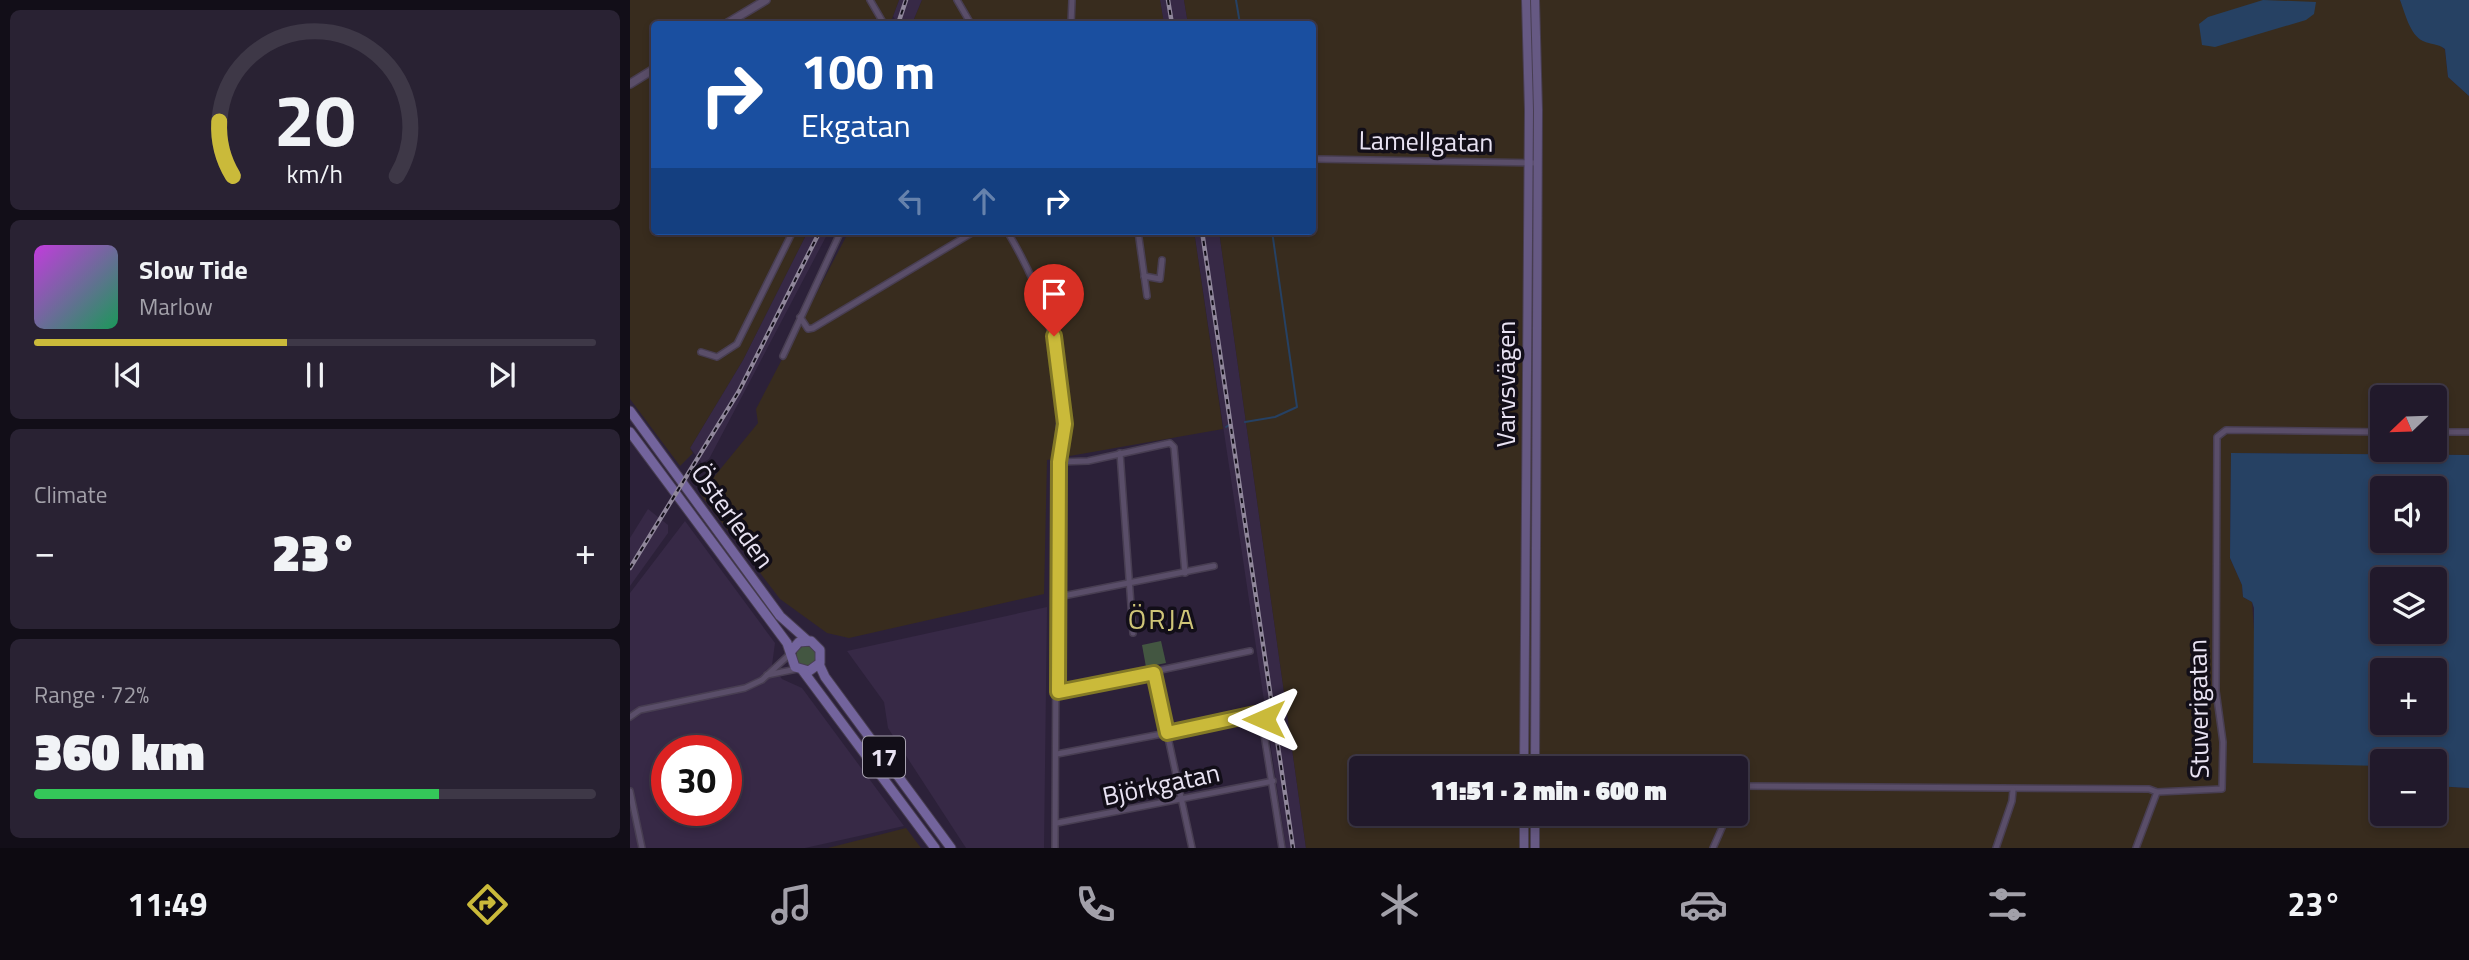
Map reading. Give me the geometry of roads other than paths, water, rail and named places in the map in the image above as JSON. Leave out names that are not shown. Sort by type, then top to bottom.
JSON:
[{"type":"main road","name":"Varvsvägen","points":[[1526,0],[1532,163],[1535,756]]},
{"type":"main road","name":"Varvsvägen","points":[[1524,756],[1535,0]]},
{"type":"main road","name":"Österleden","points":[[630,411],[780,616],[808,641]]},
{"type":"main road","name":"Österleden","points":[[630,432],[791,652]]},
{"type":"main road","points":[[791,652],[799,642],[808,641]]},
{"type":"main road","name":"17","points":[[808,641],[820,650],[819,664],[825,677],[951,848]]},
{"type":"main road","name":"17","points":[[791,652],[800,670],[935,848]]},
{"type":"main road","points":[[800,670],[811,671],[819,664]]},
{"type":"main road","points":[[1524,826],[1524,848]]},
{"type":"main road","points":[[1535,826],[1535,848]]},
{"type":"street","points":[[731,21],[766,0]]},
{"type":"street","points":[[870,0],[882,21]]},
{"type":"street","points":[[957,0],[969,21]]},
{"type":"street","points":[[1071,21],[1072,0]]},
{"type":"street","points":[[630,84],[651,71]]},
{"type":"street","name":"Lamellgatan","points":[[1316,159],[1532,163]]},
{"type":"street","points":[[701,352],[716,357],[737,344],[791,235]]},
{"type":"street","points":[[783,356],[839,235]]},
{"type":"street","points":[[800,317],[808,329],[813,328],[968,235]]},
{"type":"street","points":[[1009,235],[1037,287],[1050,321],[1059,363],[1062,400],[1057,450],[1058,754],[1055,848]]},
{"type":"street","points":[[1139,235],[1144,276],[1142,288],[1147,296]]},
{"type":"street","points":[[1144,276],[1160,279],[1162,260]]},
{"type":"street","name":"Stuverigatan","points":[[1748,786],[2149,789],[2157,792],[2222,789],[2223,742],[2216,691],[2217,437],[2226,430],[2370,432]]},
{"type":"street","points":[[2447,432],[2469,432]]},
{"type":"street","points":[[1059,462],[1088,461],[1170,443],[1174,447],[1185,573]]},
{"type":"street","points":[[1120,453],[1133,633]]},
{"type":"street","points":[[1058,597],[1214,566]]},
{"type":"street","points":[[1058,692],[1250,651]]},
{"type":"street","points":[[630,717],[640,710],[745,688],[767,676],[791,652]]},
{"type":"street","points":[[767,676],[800,670]]},
{"type":"street","points":[[1154,673],[1192,848]]},
{"type":"street","points":[[1058,754],[1261,715],[1282,848]]},
{"type":"street","name":"Björkgatan","points":[[1057,823],[1273,781]]},
{"type":"street","points":[[1996,848],[2012,802],[2013,790]]},
{"type":"street","points":[[630,791],[642,848]]},
{"type":"street","points":[[2136,848],[2157,792]]},
{"type":"street","points":[[1713,848],[1723,826]]},
{"type":"water","points":[[2263,0],[2316,2],[2314,14],[2306,20],[2215,47],[2202,45],[2199,24],[2208,17]]},
{"type":"water","points":[[2400,0],[2469,0],[2469,96],[2448,77],[2445,49],[2418,38],[2408,23]]},
{"type":"water","points":[[2231,453],[2370,454],[2370,462],[2447,462],[2447,455],[2469,455],[2469,788],[2447,787],[2447,749],[2370,749],[2370,766],[2253,763],[2254,608],[2252,602],[2243,597],[2242,585],[2230,558]]},
{"type":"waterway","points":[[1236,0],[1240,21]]},
{"type":"waterway","points":[[1245,422],[1275,417],[1297,407],[1273,235]]},
{"type":"railway","points":[[899,21],[906,0]]},
{"type":"railway","points":[[1168,0],[1172,21]]},
{"type":"railway","points":[[630,568],[739,391],[818,235]]},
{"type":"railway","points":[[1203,235],[1293,848]]},
{"type":"district","name":"ÖRJA","points":[[1162,618]]}]
